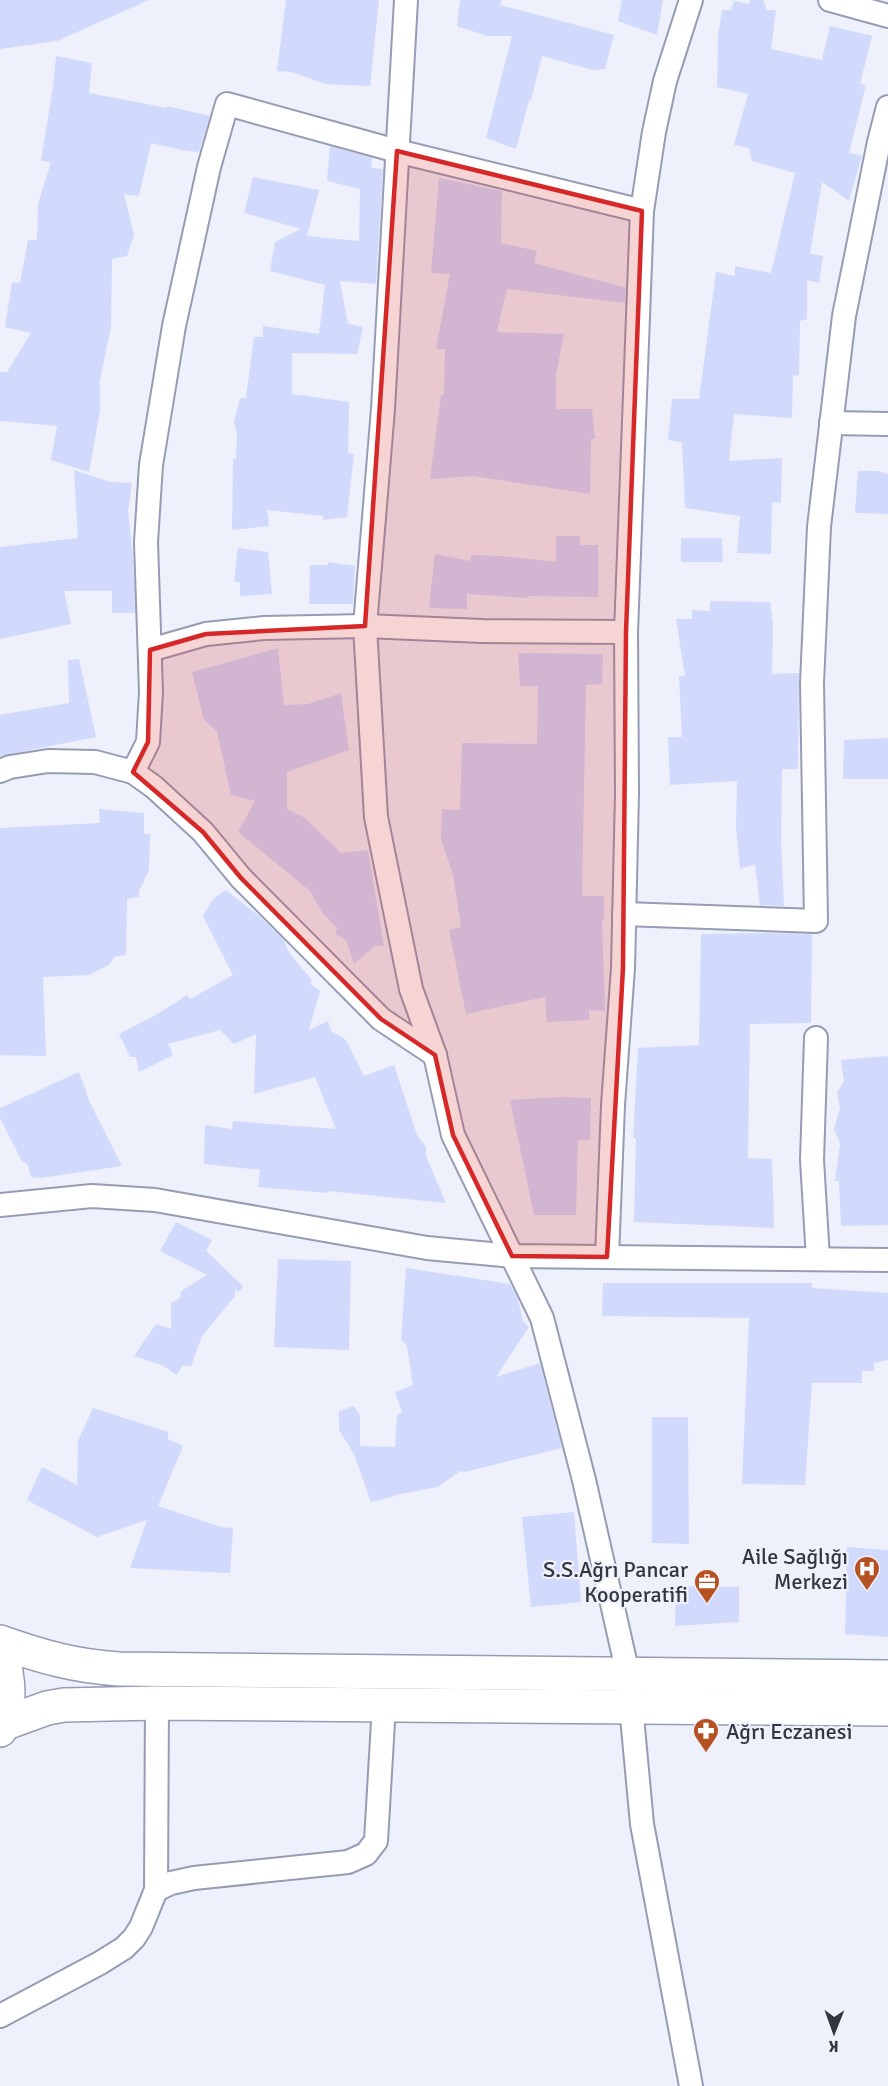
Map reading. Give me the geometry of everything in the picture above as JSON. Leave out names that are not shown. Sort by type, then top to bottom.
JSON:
[{"type":"main road","points":[[0,1642],[49,1659],[119,1670],[888,1677]]},
{"type":"main road","points":[[0,1647],[7,1667],[9,1693],[2,1727]]},
{"type":"main road","points":[[2,1727],[47,1708],[64,1705],[157,1703],[888,1709]]},
{"type":"street","points":[[406,0],[383,409],[365,626],[376,817],[411,989],[435,1055],[453,1135],[542,1318],[584,1480],[628,1674],[642,1824],[691,2086]]},
{"type":"street","points":[[607,1257],[613,1105],[623,968],[627,793],[626,632],[642,211],[654,132],[665,81],[691,0]]},
{"type":"street","points":[[830,0],[888,16]]},
{"type":"street","points":[[133,772],[148,742],[151,692],[146,542],[151,465],[174,326],[209,167],[227,104],[397,151],[642,211]]},
{"type":"street","points":[[624,914],[816,921],[812,683],[819,527],[844,316],[888,107]]},
{"type":"street","points":[[831,423],[888,424]]},
{"type":"street","points":[[150,650],[206,634],[264,628],[365,626],[482,631],[626,632]]},
{"type":"street","points":[[0,771],[10,766],[48,761],[94,762],[133,772],[154,786],[203,832],[241,878],[381,1019],[435,1055]]},
{"type":"street","points":[[816,1038],[812,1161],[819,1259]]},
{"type":"street","points":[[0,1205],[92,1196],[155,1200],[427,1248],[512,1256],[888,1260]]},
{"type":"street","points":[[0,2016],[124,1948],[141,1927],[156,1890],[157,1703]]},
{"type":"street","points":[[156,1890],[171,1883],[194,1878],[348,1862],[366,1854],[376,1841],[384,1705]]},
{"type":"highlighted area","points":[[397,151],[642,211],[626,632],[623,968],[607,1257],[512,1256],[453,1135],[435,1055],[381,1019],[241,878],[203,832],[133,772],[148,742],[150,650],[206,634],[365,626]]},
{"type":"building","points":[[0,0],[149,0],[57,41],[0,49]]},
{"type":"building","points":[[286,0],[379,0],[370,86],[325,84],[292,72],[277,71]]},
{"type":"building","points":[[460,0],[502,0],[500,5],[614,35],[605,69],[593,70],[542,56],[516,149],[486,138],[512,36],[487,36],[457,26]]},
{"type":"building","points":[[622,0],[663,0],[657,35],[618,21]]},
{"type":"building","points":[[750,0],[763,0],[767,10],[776,10],[771,49],[822,60],[830,26],[872,36],[860,84],[866,85],[849,153],[862,156],[849,201],[822,182],[810,254],[823,256],[819,283],[807,280],[807,319],[800,321],[799,376],[793,375],[792,418],[734,414],[729,461],[782,458],[781,503],[772,502],[771,554],[737,553],[740,516],[685,508],[682,442],[668,440],[672,399],[699,399],[716,272],[735,276],[735,266],[771,273],[795,173],[752,161],[749,148],[734,145],[748,94],[717,87],[718,36],[722,10],[731,10],[734,1],[749,4]]},
{"type":"building","points":[[56,56],[92,63],[89,93],[210,116],[199,152],[151,143],[139,196],[124,194],[134,235],[127,256],[112,259],[111,327],[99,385],[100,411],[89,472],[51,460],[57,426],[0,421],[0,372],[7,372],[31,333],[5,327],[12,282],[20,283],[28,240],[37,240],[38,204],[51,162],[41,161]]},
{"type":"building","points":[[330,146],[372,158],[371,168],[383,169],[376,284],[340,281],[348,324],[363,327],[357,354],[292,353],[292,394],[349,402],[348,453],[354,454],[347,517],[323,520],[323,516],[267,510],[269,526],[232,530],[233,459],[236,458],[237,434],[234,422],[240,398],[246,398],[254,337],[263,337],[263,326],[319,334],[325,285],[270,271],[275,242],[301,229],[244,213],[253,177],[319,190],[307,236],[359,241],[360,189],[327,181]]},
{"type":"building","points":[[439,178],[502,191],[501,243],[537,251],[534,263],[626,288],[625,303],[507,289],[497,332],[564,334],[556,375],[556,409],[592,409],[595,439],[591,439],[590,494],[473,476],[430,479],[441,395],[444,395],[445,349],[436,349],[450,274],[431,273]]},
{"type":"building","points":[[74,470],[110,482],[132,483],[128,511],[135,613],[112,613],[112,591],[64,591],[71,624],[0,639],[0,547],[78,538]]},
{"type":"building","points":[[858,471],[879,471],[888,474],[888,514],[855,513]]},
{"type":"building","points":[[556,536],[580,536],[580,545],[598,545],[598,597],[528,596],[528,598],[467,594],[467,609],[429,608],[435,554],[471,561],[471,555],[556,562]]},
{"type":"building","points":[[681,538],[722,538],[723,562],[681,562]]},
{"type":"building","points":[[238,548],[268,552],[272,594],[240,596],[240,582],[234,582]]},
{"type":"building","points":[[328,562],[355,566],[353,604],[309,604],[310,565],[328,565]]},
{"type":"building","points":[[710,601],[770,602],[773,624],[772,674],[799,673],[798,769],[782,769],[781,841],[784,906],[760,905],[755,865],[740,868],[736,827],[737,781],[670,785],[668,737],[682,737],[679,676],[685,676],[676,619],[692,619],[692,610],[710,611]]},
{"type":"building","points":[[278,648],[284,705],[308,704],[341,693],[349,750],[287,772],[287,809],[305,818],[341,853],[368,850],[384,946],[375,946],[354,964],[346,940],[336,934],[337,928],[322,912],[310,891],[238,832],[255,801],[231,795],[217,731],[204,720],[192,672]]},
{"type":"building","points":[[518,653],[603,654],[602,684],[586,685],[582,896],[604,896],[604,920],[602,920],[605,1011],[589,1010],[589,1020],[547,1022],[545,997],[466,1014],[449,930],[461,927],[453,875],[441,839],[442,809],[460,810],[462,743],[537,744],[538,686],[520,686]]},
{"type":"building","points":[[79,659],[96,737],[0,756],[0,715],[69,703],[68,660]]},
{"type":"building","points":[[888,738],[888,779],[843,779],[844,740]]},
{"type":"building","points":[[99,809],[144,813],[144,834],[150,834],[149,870],[139,891],[139,897],[127,899],[126,955],[114,957],[110,964],[89,975],[43,977],[46,1056],[0,1055],[0,828],[100,823]]},
{"type":"building","points":[[226,890],[283,939],[290,954],[311,979],[311,985],[320,991],[309,1030],[328,1021],[331,1031],[346,1040],[364,1076],[394,1065],[417,1135],[426,1147],[426,1156],[446,1203],[328,1191],[328,1193],[258,1187],[260,1170],[204,1164],[205,1125],[232,1129],[233,1121],[336,1129],[315,1077],[254,1094],[256,1034],[234,1044],[220,1030],[168,1044],[173,1055],[139,1072],[136,1057],[130,1057],[119,1034],[156,1015],[187,995],[190,999],[233,975],[203,916],[213,899]]},
{"type":"building","points":[[701,934],[812,934],[811,1023],[750,1024],[748,1158],[772,1159],[774,1228],[634,1222],[636,1138],[633,1138],[638,1048],[699,1045]]},
{"type":"building","points":[[888,1056],[888,1225],[841,1226],[839,1181],[835,1181],[840,1144],[834,1129],[840,1108],[837,1093],[844,1081],[841,1060]]},
{"type":"building","points":[[79,1072],[90,1103],[122,1166],[40,1178],[31,1177],[28,1165],[22,1161],[0,1118],[0,1108]]},
{"type":"building","points":[[591,1098],[590,1140],[578,1140],[576,1215],[534,1215],[510,1100]]},
{"type":"building","points":[[176,1222],[212,1240],[206,1251],[243,1286],[239,1292],[235,1289],[235,1296],[202,1336],[191,1366],[182,1366],[177,1375],[164,1366],[134,1356],[156,1324],[171,1329],[171,1303],[180,1298],[181,1291],[207,1275],[160,1251]]},
{"type":"building","points":[[278,1259],[351,1261],[349,1350],[274,1347]]},
{"type":"building","points":[[406,1268],[510,1284],[518,1299],[523,1321],[529,1327],[496,1377],[540,1363],[562,1448],[465,1472],[460,1471],[438,1487],[371,1502],[354,1454],[339,1430],[339,1411],[354,1406],[360,1415],[360,1446],[395,1447],[397,1415],[402,1412],[395,1392],[413,1385],[407,1346],[401,1340]]},
{"type":"building","points":[[603,1283],[812,1283],[812,1288],[888,1293],[888,1360],[874,1363],[874,1371],[862,1371],[862,1383],[812,1383],[805,1485],[742,1484],[749,1318],[602,1316]]},
{"type":"building","points":[[93,1408],[168,1432],[168,1439],[183,1446],[158,1506],[221,1527],[233,1528],[230,1573],[130,1568],[147,1520],[97,1537],[27,1500],[42,1467],[77,1485],[78,1441]]},
{"type":"building","points":[[652,1417],[688,1417],[689,1544],[652,1543]]},
{"type":"building","points":[[574,1512],[581,1602],[531,1607],[522,1517]]},
{"type":"building","name":"Aile Sağlığı Merkezi","points":[[847,1547],[888,1550],[888,1637],[845,1634]]},
{"type":"building","name":"S.S.Ağrı Pancar Kooperatifi","points":[[676,1586],[739,1587],[739,1622],[675,1626]]},
{"type":"place","name":"Aile Sağlığı Merkezi","points":[[867,1592]]},
{"type":"place","name":"S.S.Ağrı Pancar Kooperatifi","points":[[707,1605]]},
{"type":"place","name":"Ağrı Eczanesi","points":[[706,1754]]}]
